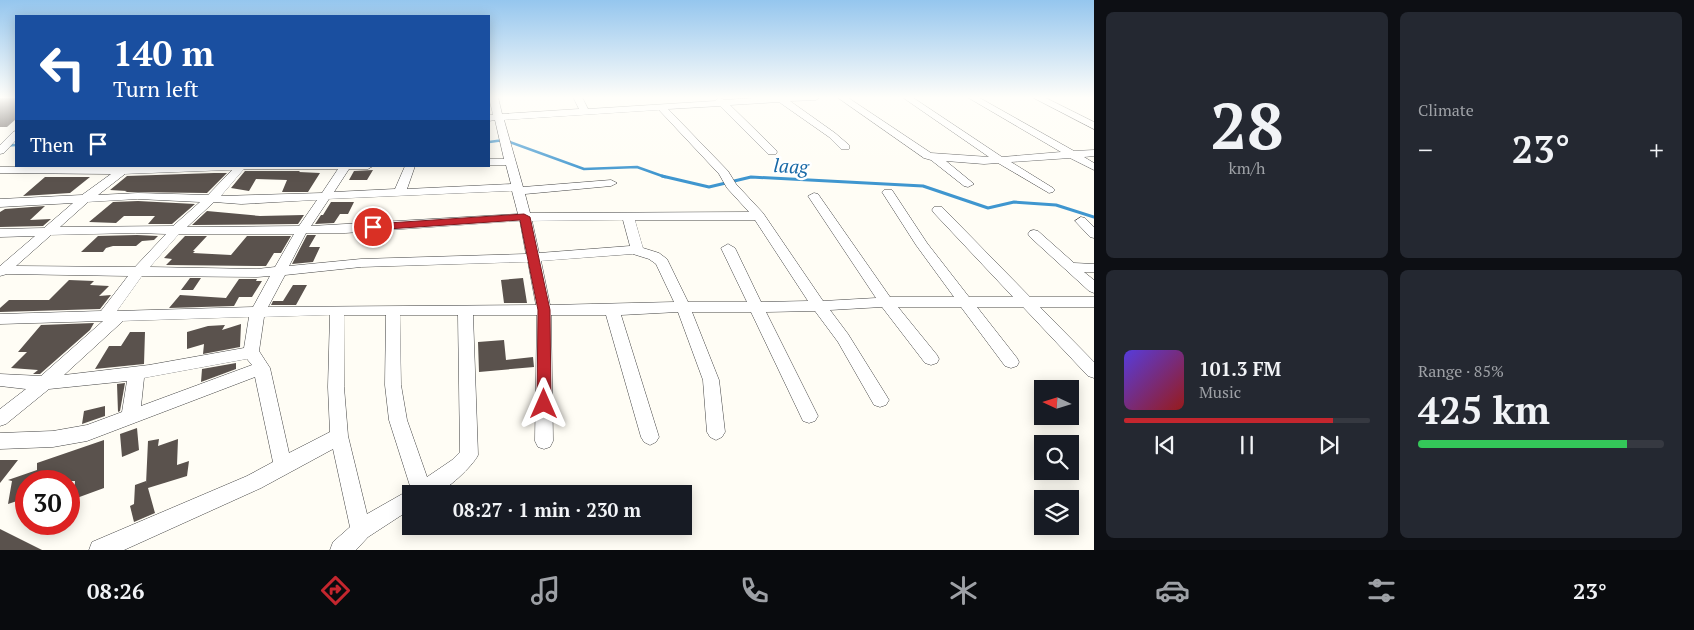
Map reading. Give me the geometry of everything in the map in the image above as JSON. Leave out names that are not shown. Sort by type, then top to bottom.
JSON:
[{"type":"street","points":[[495,123],[510,162],[544,310],[544,441]]},
{"type":"street","points":[[678,123],[724,173],[730,186],[759,216],[818,305],[843,338],[880,400]]},
{"type":"street","points":[[742,123],[772,152]]},
{"type":"street","points":[[814,123],[845,147]]},
{"type":"street","points":[[879,123],[928,156],[934,157],[984,161],[1094,153]]},
{"type":"street","points":[[944,123],[1049,190]]},
{"type":"street","points":[[1017,123],[1094,167]]},
{"type":"street","points":[[2,150],[14,136]]},
{"type":"street","points":[[934,157],[968,184]]},
{"type":"street","points":[[490,162],[510,162]]},
{"type":"street","points":[[0,170],[122,170],[212,167]]},
{"type":"street","points":[[0,419],[45,383],[112,316],[138,272],[176,230],[212,198],[241,167]]},
{"type":"street","points":[[284,465],[270,412],[262,368],[251,352],[253,332],[257,313],[279,271],[302,230],[345,167]]},
{"type":"street","points":[[399,194],[410,167]]},
{"type":"street","points":[[1,271],[87,197],[122,170]]},
{"type":"street","points":[[0,203],[87,197],[241,200],[325,195],[517,189],[610,183]]},
{"type":"street","points":[[888,192],[922,245],[1011,362]]},
{"type":"street","points":[[814,196],[886,302],[932,359]]},
{"type":"street","points":[[938,210],[1094,372]]},
{"type":"street","points":[[0,233],[136,229],[302,230],[524,217],[759,216]]},
{"type":"street","points":[[628,217],[637,247],[634,250]]},
{"type":"street","points":[[1081,221],[1094,234]]},
{"type":"street","points":[[1034,234],[1094,288]]},
{"type":"street","points":[[728,248],[809,416]]},
{"type":"street","points":[[1,271],[279,271],[361,262],[533,258],[634,250],[654,256],[662,262],[683,307],[711,380],[716,432]]},
{"type":"street","points":[[1071,267],[1094,268]]},
{"type":"street","points":[[0,319],[337,310],[612,310],[886,302],[1094,302]]},
{"type":"street","points":[[337,310],[336,387],[339,436],[361,530]]},
{"type":"street","points":[[393,310],[393,385],[398,420],[414,485]]},
{"type":"street","points":[[431,485],[459,466],[469,454],[465,310]]},
{"type":"street","points":[[612,310],[650,437]]},
{"type":"street","points":[[0,380],[45,383],[166,368],[251,352]]},
{"type":"street","points":[[0,440],[53,439],[87,433],[262,368]]},
{"type":"street","points":[[130,418],[137,372]]},
{"type":"street","points":[[100,550],[254,482],[339,436]]},
{"type":"street","points":[[341,550],[361,530],[402,504]]},
{"type":"building","points":[[0,123],[12,123],[7,127],[0,127]]},
{"type":"building","points":[[373,170],[367,180],[349,180],[354,171]]},
{"type":"building","points":[[245,171],[320,173],[308,192],[282,192],[287,180],[256,179],[249,191],[231,188]]},
{"type":"building","points":[[227,173],[207,193],[125,192],[127,191],[110,190],[127,176]]},
{"type":"building","points":[[45,177],[90,177],[70,193],[23,196]]},
{"type":"building","points":[[138,201],[195,204],[172,224],[148,224],[155,216],[124,216],[116,223],[89,222],[113,202]]},
{"type":"building","points":[[331,202],[354,202],[348,214],[340,214],[334,223],[315,224],[323,215]]},
{"type":"building","points":[[45,206],[30,220],[51,219],[43,226],[0,227],[0,212],[5,209]]},
{"type":"building","points":[[207,211],[260,216],[304,215],[298,224],[192,225]]},
{"type":"building","points":[[307,235],[316,235],[309,247],[320,247],[313,262],[292,264]]},
{"type":"building","points":[[98,236],[158,236],[154,240],[142,241],[136,246],[113,246],[106,248],[103,252],[81,252]]},
{"type":"building","points":[[185,236],[207,236],[193,253],[231,255],[247,236],[291,236],[281,253],[274,253],[266,266],[166,265],[172,259],[164,258]]},
{"type":"building","points":[[190,278],[201,278],[193,290],[181,290]]},
{"type":"building","points":[[523,278],[527,303],[504,303],[501,280]]},
{"type":"building","points":[[239,279],[257,279],[256,281],[262,281],[252,297],[239,297],[234,306],[169,308],[180,295],[226,298]]},
{"type":"building","points":[[69,280],[94,281],[90,285],[109,286],[99,296],[111,295],[100,309],[0,312],[0,308],[9,300],[49,300]]},
{"type":"building","points":[[293,285],[307,285],[296,305],[271,305],[273,301],[283,301]]},
{"type":"building","points":[[94,323],[90,330],[40,374],[33,374],[38,370],[11,368],[27,352],[18,352],[41,325]]},
{"type":"building","points":[[241,324],[240,347],[203,354],[204,344],[187,349],[187,332],[208,326],[225,325],[222,330]]},
{"type":"building","points":[[130,332],[145,332],[144,364],[95,369],[109,346],[121,346]]},
{"type":"building","points":[[504,340],[506,360],[533,357],[534,367],[479,372],[478,342]]},
{"type":"building","points":[[236,363],[236,369],[201,382],[202,369]]},
{"type":"building","points":[[125,383],[120,411],[118,412],[117,384]]},
{"type":"building","points":[[105,406],[105,416],[82,424],[84,411]]},
{"type":"building","points":[[137,428],[139,450],[122,457],[120,434]]},
{"type":"building","points":[[159,439],[158,446],[178,439],[177,465],[189,461],[187,476],[148,488],[155,513],[134,522],[130,506],[134,504],[135,485],[146,481],[146,484],[148,441]]},
{"type":"building","points":[[104,440],[104,488],[80,497],[80,470],[37,470],[37,463]]},
{"type":"building","points":[[0,460],[18,460],[0,483]]},
{"type":"building","points":[[15,478],[15,502],[8,504],[12,481],[8,480]]},
{"type":"building","points":[[0,529],[42,550],[0,550]]},
{"type":"waterway","name":"laag","points":[[490,142],[504,140],[584,169],[637,167],[663,176]]},
{"type":"waterway","name":"laag","points":[[0,146],[15,145]]},
{"type":"waterway","name":"laag","points":[[663,176],[709,187],[751,177],[923,186],[988,208],[1014,202],[1056,205],[1094,217]]},
{"type":"route","points":[[373,227],[524,217],[544,310],[544,404]]}]
